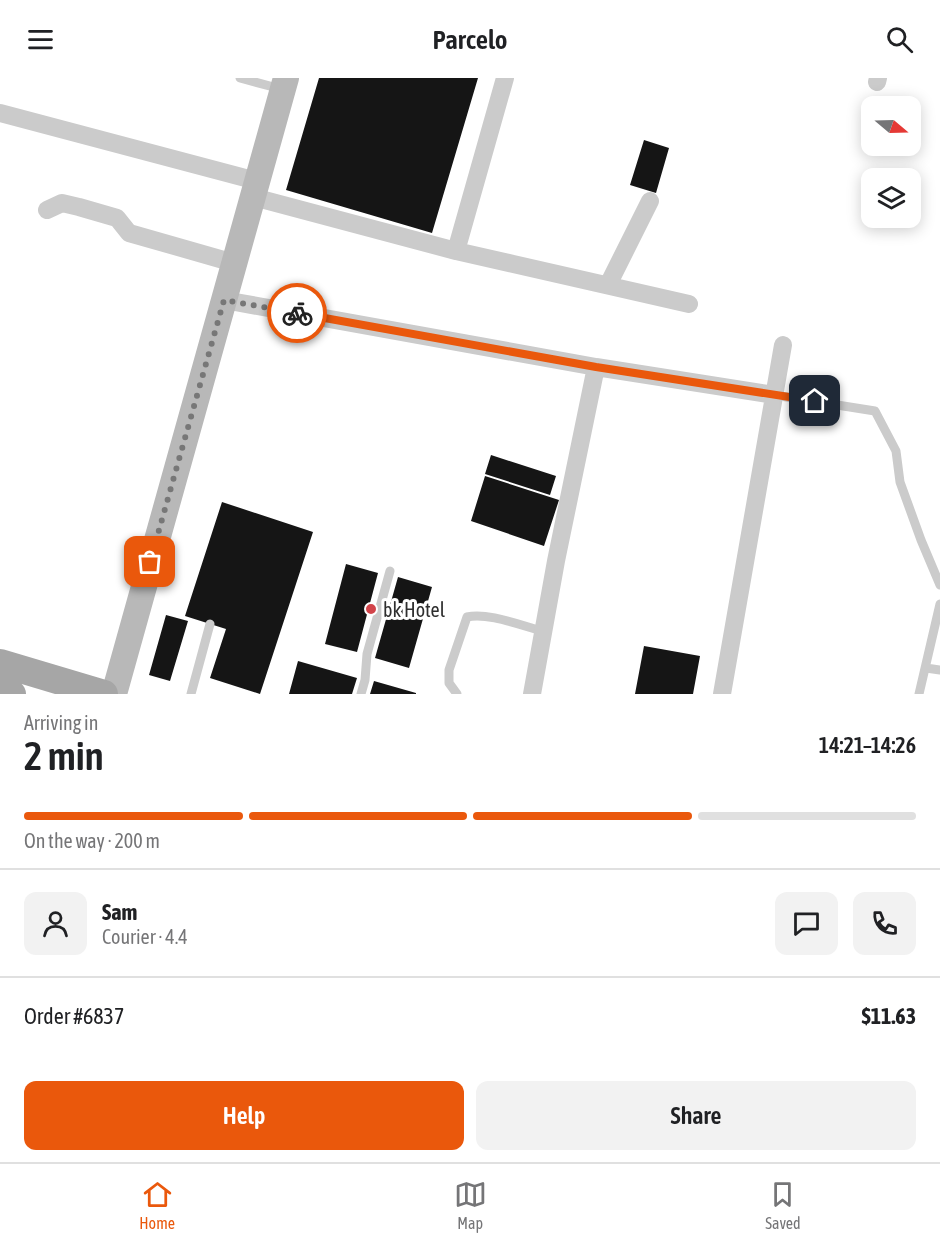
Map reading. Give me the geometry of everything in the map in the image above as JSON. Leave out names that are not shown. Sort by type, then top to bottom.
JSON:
[{"type":"main road","points":[[114,694],[285,84]]},
{"type":"main road","points":[[0,663],[104,694]]},
{"type":"main road","points":[[0,690],[12,694]]},
{"type":"street","points":[[456,251],[505,78]]},
{"type":"street","points":[[0,113],[456,251],[689,304]]},
{"type":"street","points":[[608,285],[650,201]]},
{"type":"street","points":[[47,210],[62,203],[79,207],[117,218],[129,233],[234,263]]},
{"type":"street","points":[[224,300],[596,367],[774,395]]},
{"type":"street","points":[[723,694],[783,345]]},
{"type":"street","points":[[532,694],[555,561],[596,367]]},
{"type":"lane","points":[[240,78],[285,84]]},
{"type":"lane","points":[[774,395],[875,411],[896,451],[900,482],[940,585]]},
{"type":"lane","points":[[361,694],[365,680],[367,654],[390,571]]},
{"type":"lane","points":[[919,694],[940,604]]},
{"type":"lane","points":[[457,694],[449,683],[449,670],[467,617],[486,616],[543,632]]},
{"type":"lane","points":[[191,694],[210,624]]},
{"type":"lane","points":[[926,668],[940,670]]},
{"type":"building","points":[[319,78],[478,78],[432,233],[286,190]]},
{"type":"building","points":[[644,140],[669,148],[656,193],[630,185]]},
{"type":"building","points":[[491,455],[556,476],[550,495],[485,474]]},
{"type":"building","points":[[485,476],[559,500],[544,546],[471,521]]},
{"type":"building","points":[[222,502],[313,532],[260,694],[210,678],[226,629],[185,616]]},
{"type":"building","points":[[346,564],[378,573],[357,652],[325,644]]},
{"type":"building","points":[[398,577],[432,587],[409,668],[375,658]]},
{"type":"building","points":[[166,615],[188,621],[170,681],[149,675]]},
{"type":"building","points":[[644,646],[700,656],[693,694],[635,694]]},
{"type":"building","points":[[298,661],[357,678],[352,694],[289,694]]},
{"type":"building","points":[[374,681],[416,693],[416,694],[370,694]]},
{"type":"way so far","points":[[150,562],[224,300],[297,313]]},
{"type":"place","name":"bk Hotel","points":[[371,609]]},
{"type":"route","points":[[297,313],[596,367],[815,401]]}]
